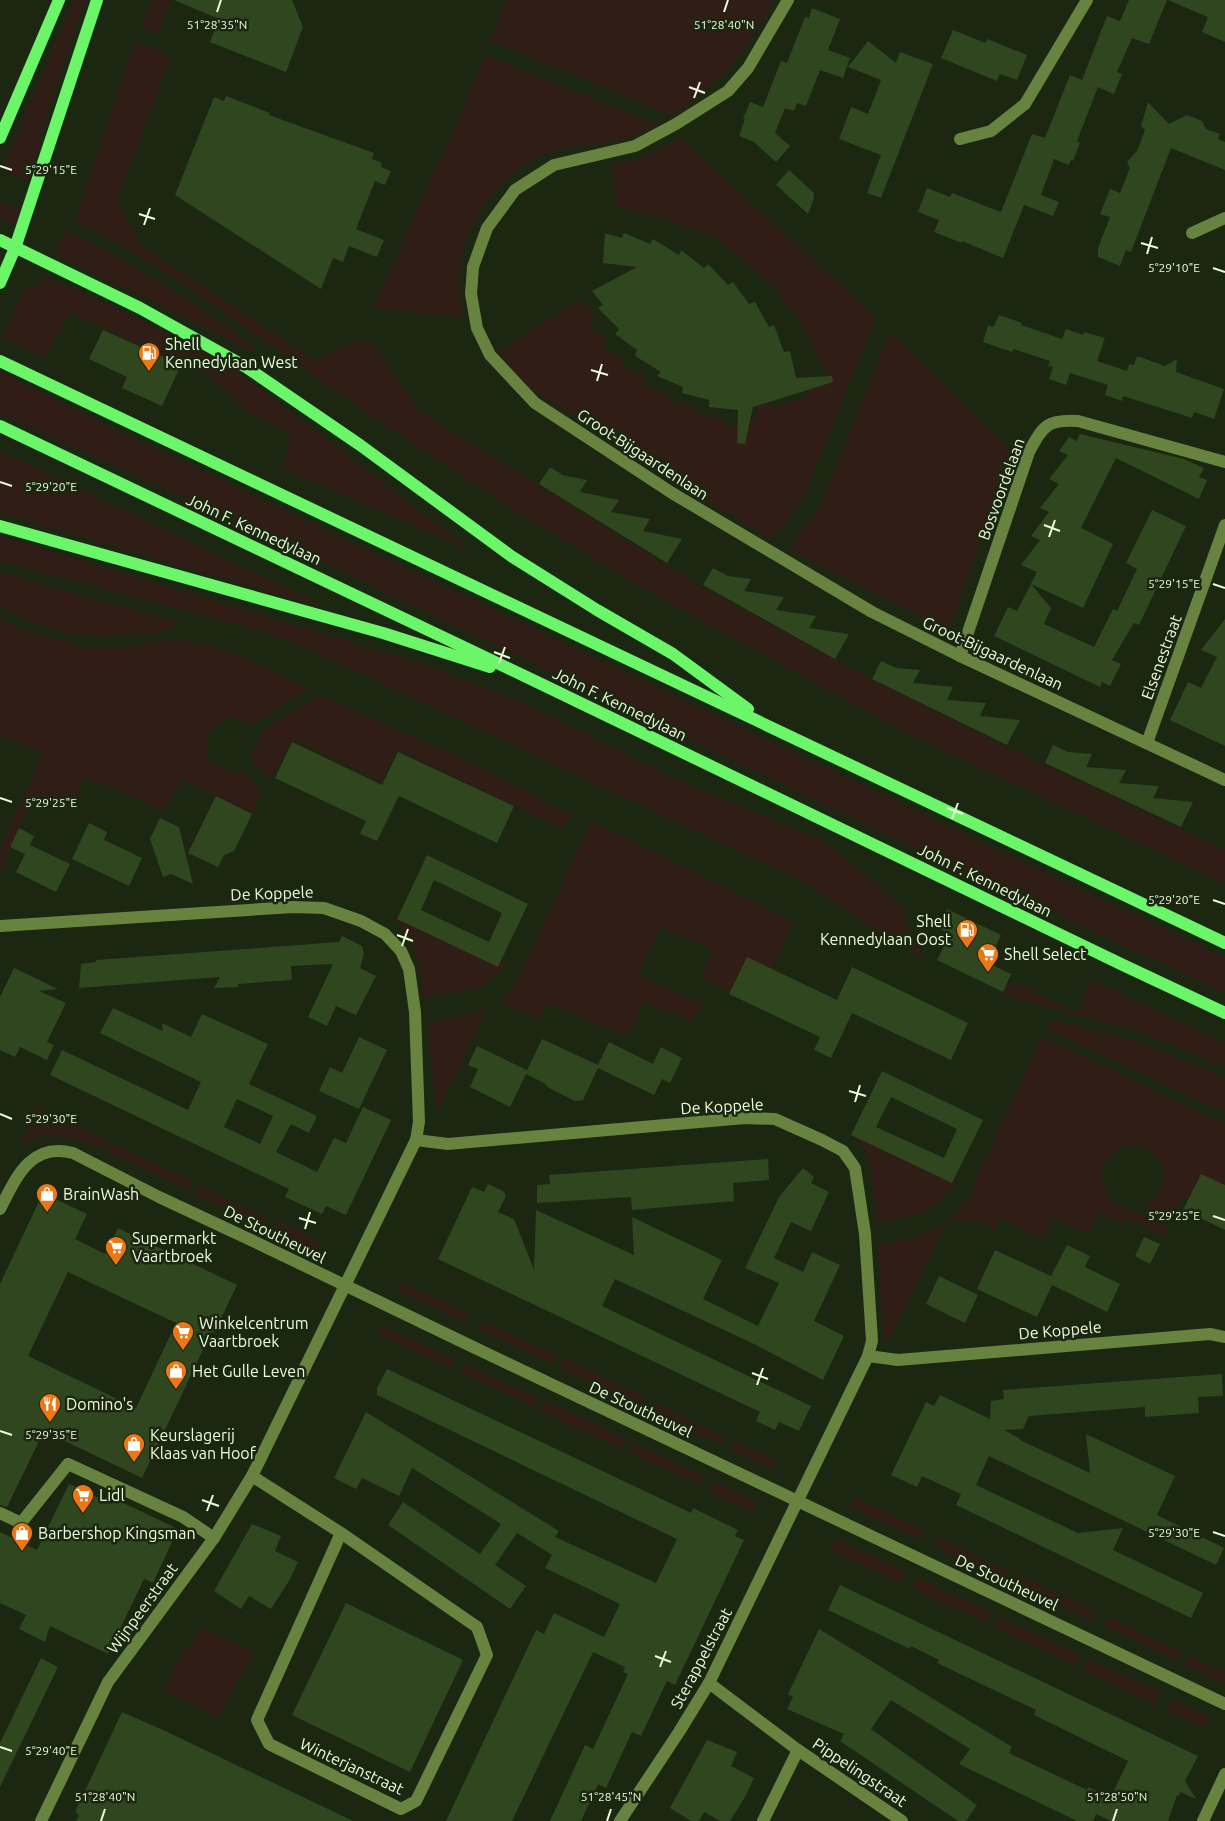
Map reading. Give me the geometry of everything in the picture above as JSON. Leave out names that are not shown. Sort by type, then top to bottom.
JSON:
[{"type":"main road","points":[[0,138],[59,0]]},
{"type":"main road","points":[[0,284],[15,248],[98,0]]},
{"type":"main road","points":[[0,240],[140,308],[246,367],[360,445],[511,556],[597,610],[673,654],[773,727]]},
{"type":"main road","points":[[0,361],[1225,943]]},
{"type":"main road","name":"John F. Kennedylaan","points":[[0,426],[538,682],[1105,957],[1225,1013]]},
{"type":"main road","points":[[0,526],[383,633],[538,682]]},
{"type":"street","name":"Groot-Bijgaardenlaan","points":[[788,0],[748,68],[728,91],[676,124],[635,146],[554,165],[515,190],[487,228],[472,267],[471,294],[477,328],[490,355],[535,403],[672,493],[872,612],[960,656],[1225,780]]},
{"type":"street","points":[[960,139],[991,132],[1024,104],[1087,0]]},
{"type":"street","points":[[1192,233],[1225,218]]},
{"type":"street","name":"Bosvoordelaan","points":[[960,656],[1029,452],[1042,430],[1060,420],[1078,421],[1225,462]]},
{"type":"street","name":"Elsenestraat","points":[[1147,743],[1225,525]]},
{"type":"street","name":"De Koppele","points":[[0,926],[293,907],[324,908],[369,925],[385,934],[401,951],[409,969],[415,1012],[419,1122],[416,1140],[344,1285]]},
{"type":"street","name":"De Koppele","points":[[416,1140],[448,1144],[745,1118],[775,1119],[843,1150],[855,1168],[865,1234],[872,1341],[868,1356],[798,1501]]},
{"type":"street","name":"De Stoutheuvel","points":[[0,1209],[18,1174],[31,1161],[42,1155],[60,1151],[79,1156],[158,1197],[1225,1704]]},
{"type":"street","name":"Wijnpeerstraat","points":[[41,1821],[108,1682],[214,1538],[252,1476],[344,1285]]},
{"type":"street","name":"De Koppele","points":[[868,1356],[898,1360],[1210,1334],[1225,1338]]},
{"type":"street","points":[[0,1513],[21,1523],[68,1464],[183,1518],[214,1538]]},
{"type":"street","name":"Winterjanstraat","points":[[252,1476],[341,1533],[477,1626],[487,1656],[416,1801],[401,1809],[269,1744],[257,1720],[341,1533]]},
{"type":"street","name":"Sterappelstraat","points":[[620,1821],[709,1683],[798,1501]]},
{"type":"street","name":"Pippelingstraat","points":[[709,1683],[798,1750],[902,1821]]},
{"type":"street","name":"Pippelingstraat","points":[[763,1821],[798,1750]]},
{"type":"street","points":[[1202,1821],[1225,1774]]},
{"type":"shaded area","points":[[74,0],[85,0],[51,102],[28,181],[2,170]]},
{"type":"shaded area","points":[[151,0],[170,0],[158,34],[142,27]]},
{"type":"shaded area","points":[[507,0],[774,0],[747,45],[729,68],[705,90],[671,116],[634,99],[490,41]]},
{"type":"shaded area","points":[[135,40],[171,57],[120,191],[120,207],[142,246],[315,360],[350,344],[370,340],[419,411],[700,586],[869,678],[1009,748],[1225,850],[1225,884],[905,732],[648,591],[519,513],[390,429],[179,281],[107,237],[75,222]]},
{"type":"shaded area","points":[[485,55],[658,125],[621,140],[551,152],[534,159],[504,182],[480,212],[464,246],[459,277],[463,317],[373,308],[443,152],[447,148]]},
{"type":"shaded area","points":[[680,138],[876,318],[804,497],[772,540],[670,479],[521,382],[499,351],[580,300],[594,316],[589,327],[607,340],[603,349],[624,359],[624,368],[646,377],[644,386],[670,393],[668,400],[694,406],[695,414],[721,418],[728,428],[758,417],[752,399],[767,393],[773,408],[807,396],[804,386],[828,377],[801,323],[776,289],[749,264],[710,235],[666,219],[617,207],[612,164],[648,155]]},
{"type":"shaded area","points":[[0,201],[19,209],[13,225],[0,219]]},
{"type":"shaded area","points":[[65,230],[164,284],[256,348],[250,351],[55,254]]},
{"type":"shaded area","points":[[46,276],[193,345],[233,368],[474,552],[281,468],[290,448],[289,433],[245,410],[210,377],[70,312],[45,357],[2,338],[23,290],[43,284]]},
{"type":"shaded area","points":[[890,332],[1011,451],[949,631],[788,549],[820,507]]},
{"type":"shaded area","points":[[0,371],[117,431],[1225,958],[1225,993],[877,830],[266,535],[0,413]]},
{"type":"shaded area","points":[[0,451],[330,609],[0,513]]},
{"type":"shaded area","points":[[0,536],[424,664],[523,703],[690,786],[822,840],[903,908],[907,927],[925,958],[908,951],[802,881],[300,645],[264,632],[0,561]]},
{"type":"shaded area","points":[[0,573],[183,623],[160,632],[105,637],[67,633],[22,618],[0,608]]},
{"type":"shaded area","points":[[0,619],[44,636],[91,648],[170,641],[197,643],[246,659],[308,689],[252,725],[232,715],[207,732],[208,761],[235,774],[245,771],[261,793],[252,813],[182,779],[164,811],[115,788],[85,778],[69,811],[34,794],[0,871],[0,850],[43,752],[0,736]]},
{"type":"shaded area","points":[[320,695],[459,757],[572,815],[564,830],[397,749],[381,781],[291,739],[271,780],[249,757],[264,729]]},
{"type":"shaded area","points":[[591,821],[793,921],[770,972],[735,993],[701,978],[712,950],[660,927],[638,975],[702,1004],[692,1022],[645,1002],[627,1035],[598,1025],[554,1005],[547,1006],[538,1018],[498,1001],[510,992],[522,971]]},
{"type":"shaded area","points":[[389,915],[507,964],[493,979],[479,988],[423,998],[418,963],[411,942],[406,932]]},
{"type":"shaded area","points":[[1091,982],[1097,982],[1225,1044],[1225,1068],[1198,1055],[1134,1030],[1002,995],[1007,983],[1035,988],[1034,994],[1057,1002],[1058,1005],[1065,1006],[1065,1008],[1081,1011],[1086,987]]},
{"type":"shaded area","points":[[485,1009],[468,1050],[437,1113],[427,1024]]},
{"type":"shaded area","points":[[1054,1020],[1155,1048],[1225,1078],[1225,1113],[1047,1029],[1049,1023]]},
{"type":"shaded area","points":[[1042,1037],[1225,1124],[1225,1185],[1201,1174],[1188,1201],[1181,1198],[1171,1221],[1149,1210],[1146,1205],[1157,1195],[1163,1183],[1163,1172],[1159,1161],[1152,1152],[1142,1147],[1130,1146],[1117,1150],[1106,1161],[1102,1171],[1102,1180],[1108,1195],[1114,1202],[1168,1227],[1164,1236],[1126,1219],[1123,1225],[1099,1211],[1088,1235],[1052,1217],[1043,1239],[1000,1218],[995,1231],[975,1219],[946,1223],[970,1198],[975,1181]]},
{"type":"shaded area","points":[[37,1106],[106,1139],[102,1148],[68,1137],[40,1136],[19,1147]]},
{"type":"shaded area","points":[[851,1132],[957,1180],[931,1207],[913,1215],[877,1221],[869,1162],[860,1142]]},
{"type":"shaded area","points":[[110,1142],[193,1181],[188,1190],[106,1151]]},
{"type":"shaded area","points":[[199,1185],[268,1218],[264,1226],[194,1194]]},
{"type":"shaded area","points":[[280,1221],[322,1243],[317,1253],[275,1230]]},
{"type":"shaded area","points":[[946,1223],[889,1340],[884,1339],[877,1244],[926,1233]]},
{"type":"shaded area","points":[[400,1281],[469,1314],[465,1322],[397,1290]]},
{"type":"shaded area","points":[[483,1321],[557,1356],[553,1364],[479,1330]]},
{"type":"shaded area","points":[[380,1325],[456,1360],[452,1368],[376,1334]]},
{"type":"shaded area","points":[[564,1358],[646,1398],[642,1407],[560,1368]]},
{"type":"shaded area","points":[[464,1364],[538,1398],[533,1407],[461,1372]]},
{"type":"shaded area","points":[[544,1400],[626,1439],[621,1449],[539,1410]]},
{"type":"shaded area","points":[[654,1402],[725,1437],[721,1445],[649,1411]]},
{"type":"shaded area","points":[[734,1441],[776,1460],[773,1469],[731,1450]]},
{"type":"shaded area","points":[[634,1443],[704,1477],[700,1485],[629,1453]]},
{"type":"shaded area","points":[[714,1481],[757,1502],[753,1512],[709,1492]]},
{"type":"shaded area","points":[[854,1497],[924,1530],[920,1539],[850,1507]]},
{"type":"shaded area","points":[[938,1537],[1009,1571],[1005,1580],[934,1546]]},
{"type":"shaded area","points":[[835,1538],[905,1572],[900,1583],[830,1549]]},
{"type":"shaded area","points":[[1017,1574],[1095,1611],[1091,1620],[1013,1583]]},
{"type":"shaded area","points":[[918,1578],[991,1613],[986,1623],[913,1589]]},
{"type":"shaded area","points":[[1107,1616],[1181,1652],[1177,1661],[1103,1625]]},
{"type":"shaded area","points":[[998,1617],[1081,1655],[1076,1666],[994,1627]]},
{"type":"shaded area","points":[[200,1627],[254,1652],[242,1676],[239,1675],[219,1718],[164,1691],[184,1648],[189,1650]]},
{"type":"shaded area","points":[[1188,1655],[1225,1673],[1225,1684],[1184,1665]]},
{"type":"shaded area","points":[[1088,1659],[1160,1692],[1155,1704],[1083,1670]]},
{"type":"shaded area","points":[[1172,1699],[1210,1717],[1205,1728],[1167,1710]]},
{"type":"building","points":[[174,0],[292,0],[303,27],[286,72],[210,42],[219,19]]},
{"type":"building","points":[[1129,0],[1167,0],[1149,44],[1132,38],[1117,72],[1122,74],[1114,94],[1098,87],[1077,141],[1080,143],[1073,161],[1071,160],[1069,165],[1054,159],[1041,195],[1059,202],[1053,216],[1024,205],[1003,258],[934,232],[939,220],[918,212],[927,188],[950,197],[952,193],[1001,212],[1032,134],[1045,138],[1070,75],[1082,80],[1107,16],[1120,21]]},
{"type":"building","points":[[1168,0],[1225,0],[1225,42],[1202,32],[1208,17]]},
{"type":"building","points":[[812,8],[840,19],[828,50],[850,58],[843,78],[820,70],[806,106],[797,103],[794,111],[785,108],[775,133],[790,146],[776,162],[754,142],[739,136],[750,102],[763,107],[781,61],[787,63],[805,17],[809,18]]},
{"type":"building","points":[[953,30],[985,43],[987,39],[1027,55],[1017,80],[1000,74],[997,81],[941,58]]},
{"type":"building","points":[[868,41],[896,63],[900,52],[933,64],[881,198],[867,193],[881,155],[839,139],[851,107],[868,114],[881,80],[848,67]]},
{"type":"building","points":[[226,96],[270,113],[269,115],[374,153],[372,159],[382,163],[381,167],[391,171],[385,185],[375,181],[356,229],[384,240],[377,257],[349,246],[343,262],[333,258],[321,289],[175,195],[214,97],[224,101]]},
{"type":"building","points":[[1148,102],[1169,124],[1187,115],[1202,121],[1206,129],[1220,134],[1218,139],[1225,142],[1225,170],[1171,148],[1131,252],[1126,250],[1120,266],[1098,257],[1098,248],[1110,217],[1100,214],[1110,189],[1120,193],[1130,168],[1127,162],[1137,151],[1145,130],[1141,126]]},
{"type":"building","points":[[789,170],[814,193],[808,214],[776,185]]},
{"type":"building","points":[[605,233],[622,238],[624,233],[650,244],[653,239],[679,255],[681,250],[704,268],[708,264],[728,285],[733,282],[749,304],[755,302],[769,327],[774,325],[784,352],[790,351],[796,378],[832,376],[833,382],[753,407],[745,444],[737,443],[738,410],[709,407],[709,400],[682,393],[683,387],[657,376],[661,372],[635,356],[637,350],[615,334],[619,329],[598,308],[603,305],[592,291],[637,267],[603,263]]},
{"type":"building","points":[[999,315],[1022,323],[1021,325],[1062,339],[1066,329],[1083,335],[1084,332],[1105,338],[1097,361],[1127,371],[1129,364],[1134,365],[1137,356],[1165,366],[1177,359],[1176,372],[1224,389],[1214,419],[1194,412],[1192,418],[1123,396],[1122,401],[1105,395],[1108,385],[1070,373],[1066,385],[1049,379],[1053,367],[1048,366],[1050,361],[1014,349],[1012,352],[983,342],[988,325],[993,327]]},
{"type":"building","points":[[103,330],[181,365],[162,406],[122,388],[127,377],[89,359]]},
{"type":"building","points":[[1080,434],[1184,459],[1204,468],[1199,477],[1207,480],[1199,499],[1116,458],[1081,528],[1113,544],[1083,608],[1031,584],[1051,608],[1044,624],[1094,647],[1113,609],[1117,611],[1137,569],[1126,563],[1152,510],[1186,526],[1139,625],[1134,623],[1112,660],[1121,664],[1110,686],[1102,682],[1100,687],[994,636],[1008,607],[1017,611],[1037,572],[1021,565],[1040,540],[1031,536],[1049,512],[1040,508],[1059,484],[1049,479],[1068,455],[1059,451],[1069,437],[1077,441]]},
{"type":"building","points":[[550,467],[563,475],[587,480],[580,492],[619,500],[611,512],[650,519],[643,531],[682,539],[667,563],[539,484]]},
{"type":"building","points":[[713,568],[728,576],[751,579],[744,591],[784,597],[776,610],[816,616],[809,628],[849,634],[835,659],[703,585]]},
{"type":"building","points":[[1225,619],[1225,746],[1170,720],[1188,682],[1201,688],[1217,657],[1201,650]]},
{"type":"building","points":[[881,661],[896,668],[920,670],[913,683],[953,687],[947,700],[986,703],[980,716],[1020,720],[1007,745],[872,679]]},
{"type":"building","points":[[292,742],[382,785],[398,752],[514,806],[497,843],[399,796],[377,841],[360,834],[366,821],[275,778]]},
{"type":"building","points":[[1053,745],[1068,752],[1092,754],[1086,767],[1126,770],[1119,783],[1159,786],[1153,798],[1193,802],[1181,827],[1045,763]]},
{"type":"building","points":[[216,796],[252,814],[234,851],[224,855],[218,867],[188,853]]},
{"type":"building","points":[[160,818],[179,827],[193,884],[171,874],[163,877],[150,839]]},
{"type":"building","points":[[89,823],[107,832],[104,840],[142,858],[129,886],[72,859]]},
{"type":"building","points":[[19,828],[34,836],[30,845],[70,864],[56,892],[16,872],[25,854],[10,847]]},
{"type":"building","points":[[427,855],[528,904],[498,967],[397,919]],"holes":[[[434,880],[502,913],[489,942],[421,910]]]},
{"type":"building","points":[[947,909],[1001,935],[988,963],[1011,974],[1003,992],[937,960],[950,934],[938,928]]},
{"type":"building","points":[[342,936],[362,946],[364,954],[360,968],[376,976],[356,1015],[336,1006],[327,1026],[308,1017],[333,964],[291,966],[292,980],[238,984],[238,987],[214,988],[220,977],[79,988],[81,964],[96,962],[96,960],[339,942]]},
{"type":"building","points":[[747,957],[837,1000],[852,967],[968,1023],[951,1060],[852,1013],[831,1058],[814,1050],[820,1037],[729,994]]},
{"type":"building","points":[[14,968],[58,989],[39,991],[66,1003],[47,1042],[54,1045],[47,1060],[20,1047],[15,1057],[0,1050],[0,997]]},
{"type":"building","points":[[113,1008],[163,1031],[162,1023],[191,1037],[202,1014],[268,1044],[249,1084],[317,1116],[309,1133],[291,1124],[276,1152],[317,1172],[334,1138],[346,1143],[363,1107],[391,1120],[346,1215],[326,1206],[322,1214],[285,1197],[289,1189],[50,1075],[62,1050],[188,1110],[201,1082],[100,1033]],"holes":[[[237,1099],[273,1116],[260,1144],[224,1127]]]},
{"type":"building","points":[[359,1037],[387,1050],[359,1109],[319,1091],[330,1067],[342,1073]]},
{"type":"building","points":[[542,1039],[598,1065],[609,1042],[653,1064],[661,1047],[682,1058],[670,1083],[662,1079],[654,1095],[598,1068],[583,1100],[575,1101],[526,1074],[510,1107],[470,1087],[478,1069],[468,1065],[477,1046],[527,1070]]},
{"type":"building","points":[[882,1071],[983,1120],[952,1183],[851,1135]],"holes":[[[891,1097],[957,1129],[944,1158],[876,1127]]]},
{"type":"building","points":[[768,1159],[769,1180],[733,1183],[734,1201],[632,1210],[631,1197],[537,1203],[537,1185],[550,1184],[549,1175]]},
{"type":"building","points":[[803,1168],[814,1177],[811,1183],[829,1192],[811,1231],[791,1222],[774,1258],[803,1272],[812,1252],[840,1265],[814,1321],[844,1336],[823,1380],[754,1344],[615,1279],[602,1306],[811,1406],[799,1431],[779,1422],[775,1430],[756,1421],[760,1412],[438,1259],[472,1187],[484,1192],[488,1184],[503,1191],[506,1196],[498,1212],[514,1219],[534,1270],[536,1210],[634,1255],[632,1217],[722,1260],[703,1299],[758,1326],[779,1283],[745,1268],[779,1197]]},
{"type":"building","points":[[1201,1174],[1225,1185],[1225,1230],[1183,1210]]},
{"type":"building","name":"Winkelcentrum Vaartbroek","points":[[43,1193],[87,1214],[75,1239],[105,1254],[118,1228],[237,1285],[214,1333],[212,1331],[142,1478],[44,1431],[7,1507],[0,1505],[0,1284]],"holes":[[[68,1272],[176,1323],[136,1408],[28,1356]]]},
{"type":"building","points":[[1144,1237],[1160,1244],[1150,1264],[1135,1256]]},
{"type":"building","points":[[1067,1245],[1090,1256],[1085,1267],[1120,1284],[1107,1312],[1052,1285],[1037,1317],[977,1289],[995,1250],[1051,1276]]},
{"type":"building","points":[[939,1276],[978,1295],[965,1323],[926,1304]]},
{"type":"building","points":[[387,1369],[691,1513],[693,1508],[738,1530],[735,1536],[744,1540],[675,1685],[667,1681],[641,1736],[632,1732],[606,1788],[598,1784],[581,1821],[550,1821],[585,1745],[593,1749],[628,1674],[623,1672],[625,1667],[593,1652],[512,1821],[446,1821],[536,1630],[544,1634],[554,1613],[604,1637],[620,1604],[545,1568],[552,1555],[517,1533],[495,1565],[526,1586],[510,1609],[388,1525],[403,1502],[480,1554],[501,1524],[412,1468],[399,1496],[362,1478],[356,1489],[334,1478],[366,1412],[559,1531],[555,1537],[656,1583],[677,1539],[377,1395],[377,1388]]},
{"type":"building","points":[[1222,1374],[1223,1396],[1198,1397],[1199,1413],[1145,1417],[1145,1407],[1029,1416],[1023,1429],[1004,1430],[1020,1440],[1090,1473],[1086,1434],[1175,1476],[1157,1515],[1224,1548],[1216,1565],[989,1456],[976,1485],[1078,1533],[1123,1528],[1113,1550],[1203,1593],[1191,1618],[956,1505],[961,1494],[922,1476],[917,1487],[891,1475],[926,1402],[934,1406],[940,1395],[990,1419],[991,1401],[1004,1399],[1003,1390]]},
{"type":"building","points":[[69,1484],[112,1504],[115,1499],[178,1529],[153,1583],[144,1579],[108,1654],[50,1626],[45,1642],[19,1629],[26,1615],[0,1603],[0,1532],[37,1550]]},
{"type":"building","points":[[252,1524],[281,1536],[275,1551],[298,1562],[289,1581],[271,1609],[249,1596],[241,1609],[214,1591]]},
{"type":"building","points":[[840,1585],[1198,1756],[1185,1781],[1196,1799],[1180,1792],[1179,1796],[1177,1795],[1168,1821],[1111,1821],[1096,1814],[1093,1821],[1077,1821],[959,1764],[970,1749],[891,1700],[871,1729],[977,1805],[966,1821],[958,1821],[840,1741],[844,1734],[787,1709],[793,1697],[788,1694],[819,1629],[1012,1747],[1009,1753],[1087,1790],[1088,1787],[1111,1797],[1128,1761],[1034,1715],[1036,1710],[937,1663],[939,1660],[911,1646],[910,1649],[828,1610]]},
{"type":"building","points":[[346,1603],[463,1660],[410,1772],[292,1715]]},
{"type":"building","points":[[41,1658],[58,1667],[0,1787],[0,1743]]},
{"type":"building","points":[[122,1712],[353,1821],[76,1821],[79,1815],[75,1812]]},
{"type":"building","points":[[707,1740],[737,1752],[731,1766],[754,1778],[730,1821],[720,1821],[704,1812],[699,1821],[691,1821],[670,1808]]},
{"type":"place","name":"Shell Kennedylaan West","points":[[149,372]]},
{"type":"place","name":"Shell Kennedylaan Oost","points":[[967,949]]},
{"type":"place","name":"Shell Select","points":[[988,973]]},
{"type":"place","name":"BrainWash","points":[[47,1213]]},
{"type":"place","name":"Supermarkt Vaartbroek","points":[[116,1266]]},
{"type":"place","name":"Winkelcentrum Vaartbroek","points":[[183,1351]]},
{"type":"place","name":"Het Gulle Leven","points":[[176,1390]]},
{"type":"place","name":"Domino's","points":[[50,1423]]},
{"type":"place","name":"Keurslagerij Klaas van Hoof","points":[[134,1463]]},
{"type":"place","name":"Lidl","points":[[83,1514]]},
{"type":"place","name":"Barbershop Kingsman","points":[[22,1552]]}]
